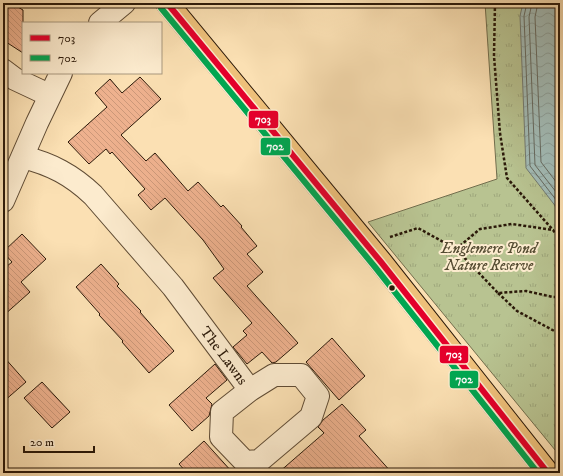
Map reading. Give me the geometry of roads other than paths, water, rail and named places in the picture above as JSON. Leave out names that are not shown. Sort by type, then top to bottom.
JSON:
[{"type":"main road","points":[[167,3],[381,262],[548,473]]},
{"type":"street","points":[[101,22],[124,3]]},
{"type":"street","points":[[3,70],[15,79],[50,95]]},
{"type":"street","points":[[3,201],[60,74]]},
{"type":"street","name":"The Lawns","points":[[23,157],[47,165],[79,182],[93,195],[173,287],[250,390]]},
{"type":"street","name":"The Lawns","points":[[274,375],[301,375],[318,396],[311,417],[259,461],[245,462],[221,437],[222,412],[250,390],[274,375]]},
{"type":"water","points":[[523,3],[560,3],[560,212],[526,168],[520,16]]},
{"type":"park label","name":"Englemere Pond Nature Reserve","points":[[489,256]]}]
